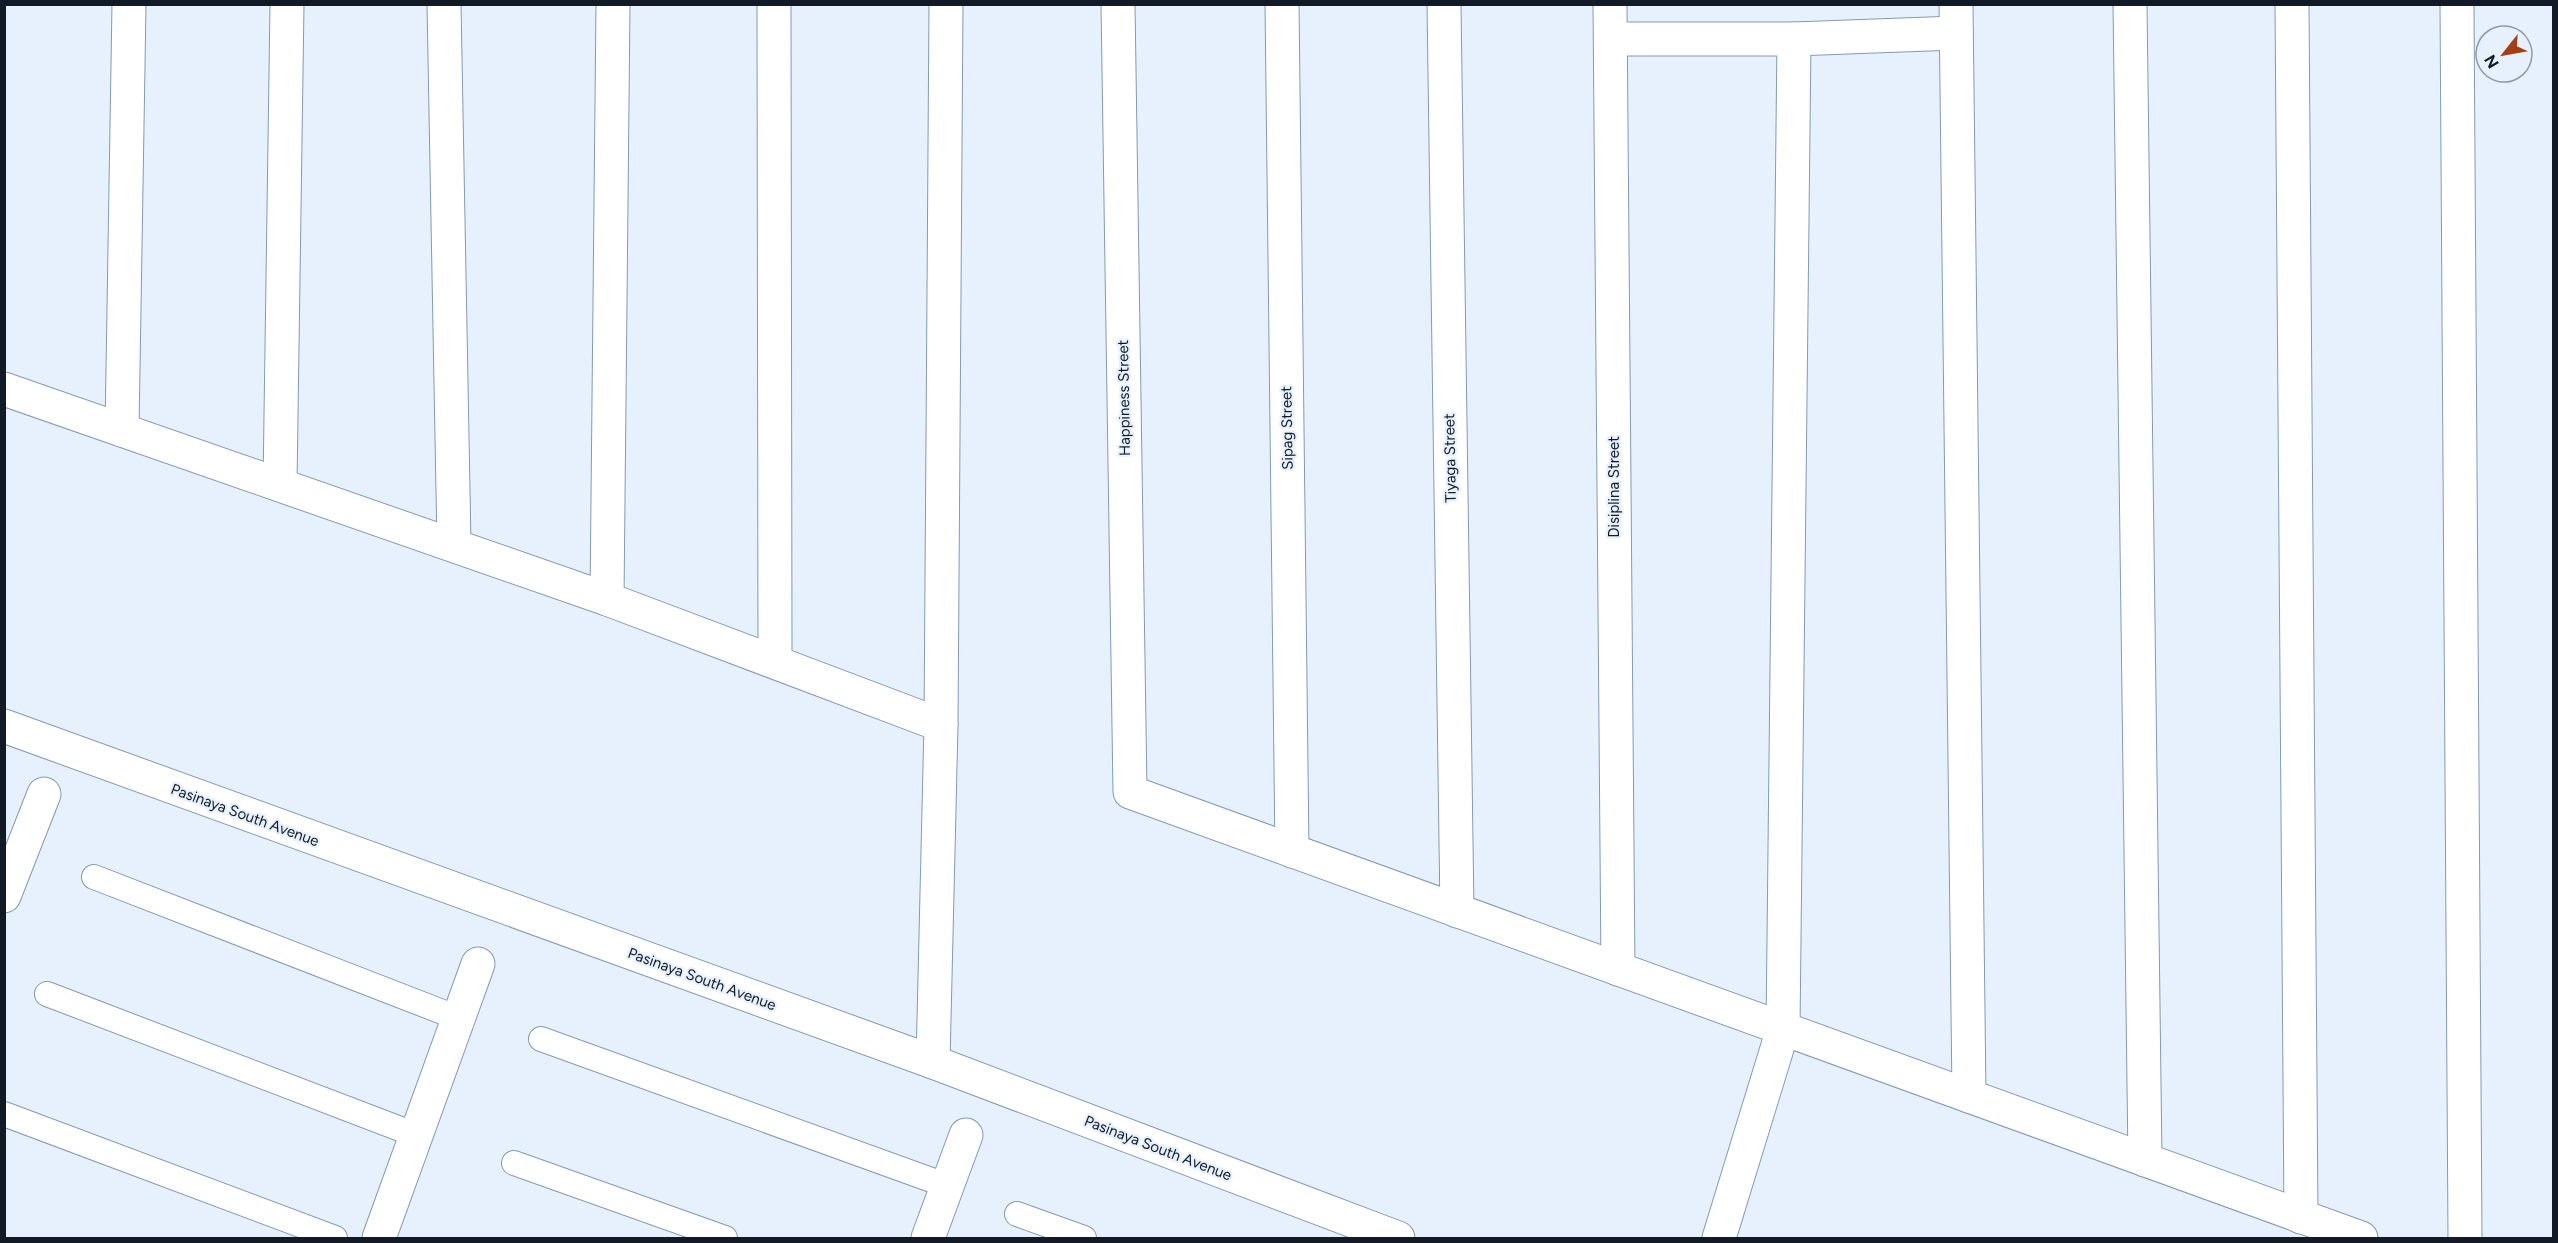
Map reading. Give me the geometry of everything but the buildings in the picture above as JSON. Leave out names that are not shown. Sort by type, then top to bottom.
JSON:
[{"type":"street","points":[[122,430],[129,4]]},
{"type":"street","points":[[280,485],[287,4]]},
{"type":"street","points":[[444,4],[454,545]]},
{"type":"street","points":[[607,598],[613,4]]},
{"type":"street","points":[[774,4],[775,661]]},
{"type":"street","points":[[933,1062],[942,725],[946,4]]},
{"type":"street","name":"Happiness Street","points":[[1118,4],[1130,792],[1292,851]]},
{"type":"street","name":"Sipag Street","points":[[1282,4],[1292,851]]},
{"type":"street","name":"Tiyaga Street","points":[[1444,4],[1457,911]]},
{"type":"street","name":"Disiplina Street","points":[[1610,4],[1618,969]]},
{"type":"street","points":[[2130,4],[2145,1160]]},
{"type":"street","points":[[2292,4],[2301,1217]]},
{"type":"street","points":[[2457,4],[2465,1239]]},
{"type":"street","points":[[1611,39],[1794,39],[1956,19],[1969,1096]]},
{"type":"street","points":[[1719,1239],[1784,1029],[1794,39]]},
{"type":"street","points":[[4,389],[607,598],[942,725]]},
{"type":"street","name":"Pasinaya South Avenue","points":[[4,726],[933,1062],[1398,1239]]},
{"type":"street","points":[[4,896],[14,842],[44,794]]},
{"type":"street","points":[[1292,851],[2361,1239]]},
{"type":"street","points":[[379,1239],[478,964]]},
{"type":"street","points":[[928,1239],[966,1135]]},
{"type":"lane","points":[[94,877],[458,1018]]},
{"type":"lane","points":[[47,994],[416,1135]]},
{"type":"lane","points":[[541,1039],[948,1186]]},
{"type":"lane","points":[[4,1114],[335,1239]]},
{"type":"lane","points":[[514,1163],[725,1239]]},
{"type":"lane","points":[[1017,1214],[1084,1239]]}]
